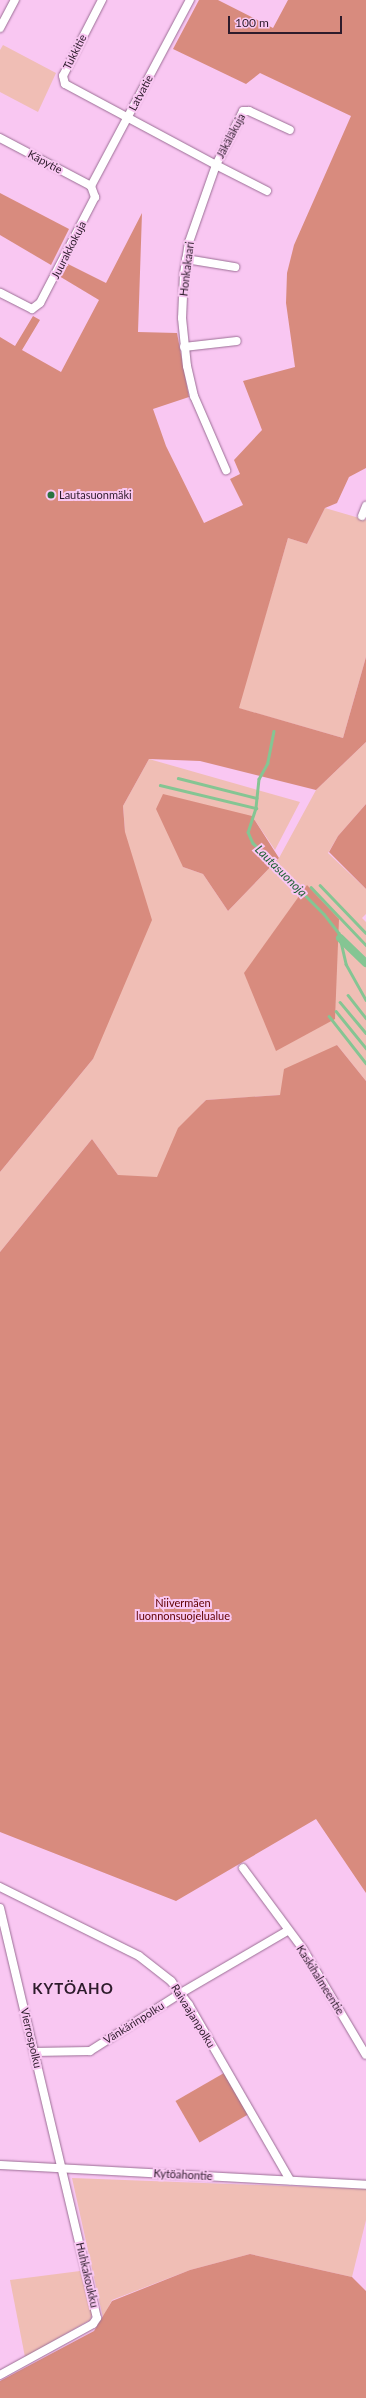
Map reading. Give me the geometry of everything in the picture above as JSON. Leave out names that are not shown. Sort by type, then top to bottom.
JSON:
[{"type":"street","points":[[0,28],[15,0]]},
{"type":"street","name":"Tukkitie","points":[[102,0],[63,80],[65,84],[129,117]]},
{"type":"street","name":"Latvatie","points":[[91,186],[190,0]]},
{"type":"street","name":"Jäkäläkuja","points":[[216,165],[243,111],[249,111],[290,130]]},
{"type":"street","points":[[129,117],[266,191]]},
{"type":"street","name":"Käpytie","points":[[0,138],[91,186]]},
{"type":"street","name":"Honkakaari","points":[[216,165],[194,222],[186,259],[182,318],[184,347],[194,396],[226,470]]},
{"type":"street","name":"Juurakkokuja","points":[[0,293],[32,309],[44,298],[94,202],[94,190],[91,186]]},
{"type":"street","points":[[186,259],[235,268]]},
{"type":"street","points":[[184,347],[238,341]]},
{"type":"street","points":[[362,516],[366,506]]},
{"type":"street","name":"Kaskihalmeentie","points":[[243,1868],[287,1931],[303,1949],[366,2055]]},
{"type":"street","name":"Raivaajanpolku","points":[[0,1887],[139,1956],[171,1980],[181,1993],[290,2180]]},
{"type":"street","name":"Vierrospolku","points":[[0,1908],[62,2169]]},
{"type":"street","name":"Vänkärinpolku","points":[[34,2052],[90,2051],[181,1993],[287,1931]]},
{"type":"street","name":"Kytöahontie","points":[[0,2165],[366,2185]]},
{"type":"street","name":"Huhkakoukku","points":[[0,2375],[93,2324],[97,2318],[62,2169]]},
{"type":"shaded area","points":[[3,45],[56,73],[38,112],[0,92],[0,50]]},
{"type":"shaded area","points":[[325,508],[366,520],[366,657],[343,738],[238,708],[288,538],[307,544]]},
{"type":"shaded area","points":[[366,742],[366,804],[338,836],[328,853],[366,889],[366,914],[362,918],[366,922],[366,1081],[337,1045],[281,1095],[206,1100],[203,1103],[0,1476],[118,1175],[92,1139],[0,1252],[0,1172],[93,1059],[125,832],[123,806],[149,759],[300,802],[275,850],[252,816],[183,867],[203,874],[228,911],[279,858],[316,790]]},
{"type":"shaded area","points":[[72,2178],[366,2189],[366,2220],[352,2277],[250,2254],[190,2270],[112,2300],[103,2318]]},
{"type":"shaded area","points":[[80,2271],[92,2314],[90,2320],[25,2357],[10,2280]]},
{"type":"green space","points":[[199,0],[218,0],[273,28],[288,0],[366,0],[366,468],[349,477],[337,503],[325,508],[307,544],[288,538],[239,708],[343,738],[366,657],[366,742],[316,790],[200,761],[149,759],[123,806],[125,832],[152,920],[93,1059],[0,1172],[0,337],[15,346],[33,316],[40,320],[22,350],[61,372],[99,300],[59,276],[66,263],[106,283],[142,213],[138,332],[177,333],[189,397],[153,409],[166,446],[204,523],[243,505],[230,479],[240,474],[234,460],[262,430],[243,381],[295,367],[286,303],[287,273],[294,245],[351,116],[260,73],[246,84],[173,49]]},
{"type":"green space","points":[[0,193],[69,229],[51,265],[0,235]]},
{"type":"green space","points":[[163,794],[252,816],[279,858],[228,911],[203,874],[183,867],[156,809]]},
{"type":"green space","points":[[366,804],[366,889],[329,852],[338,836]]},
{"type":"green space","points":[[307,885],[339,919],[335,1019],[276,1051],[244,973]]},
{"type":"green space","name":"Niivermäen luonnonsuojelualue","points":[[337,1045],[366,1081],[366,1893],[316,1819],[176,1901],[0,1832],[0,1252],[92,1139],[118,1175],[157,1177],[178,1128],[206,1100],[280,1095],[284,1069]]},
{"type":"green space","points":[[224,2073],[248,2115],[200,2143],[176,2101]]},
{"type":"green space","points":[[250,2254],[352,2277],[366,2291],[366,2398],[0,2398],[0,2381],[94,2331],[112,2301],[190,2270]]},
{"type":"waterway","name":"Lautasuonoja","points":[[274,731],[268,763],[259,779],[256,808],[248,832],[253,843],[324,914],[339,933],[346,964],[366,1000]]},
{"type":"waterway","points":[[178,778],[257,798]]},
{"type":"waterway","points":[[160,785],[256,808]]},
{"type":"waterway","points":[[320,885],[366,933]]},
{"type":"waterway","points":[[311,887],[366,945]]},
{"type":"waterway","points":[[340,938],[366,963]]},
{"type":"waterway","points":[[348,995],[366,1018]]},
{"type":"waterway","points":[[340,1002],[366,1033]]},
{"type":"waterway","points":[[336,1011],[366,1048]]},
{"type":"waterway","points":[[329,1016],[366,1063]]},
{"type":"place","name":"Lautasuonmäki","points":[[51,495]]},
{"type":"district","name":"KYTÖAHO","points":[[73,1989]]}]
